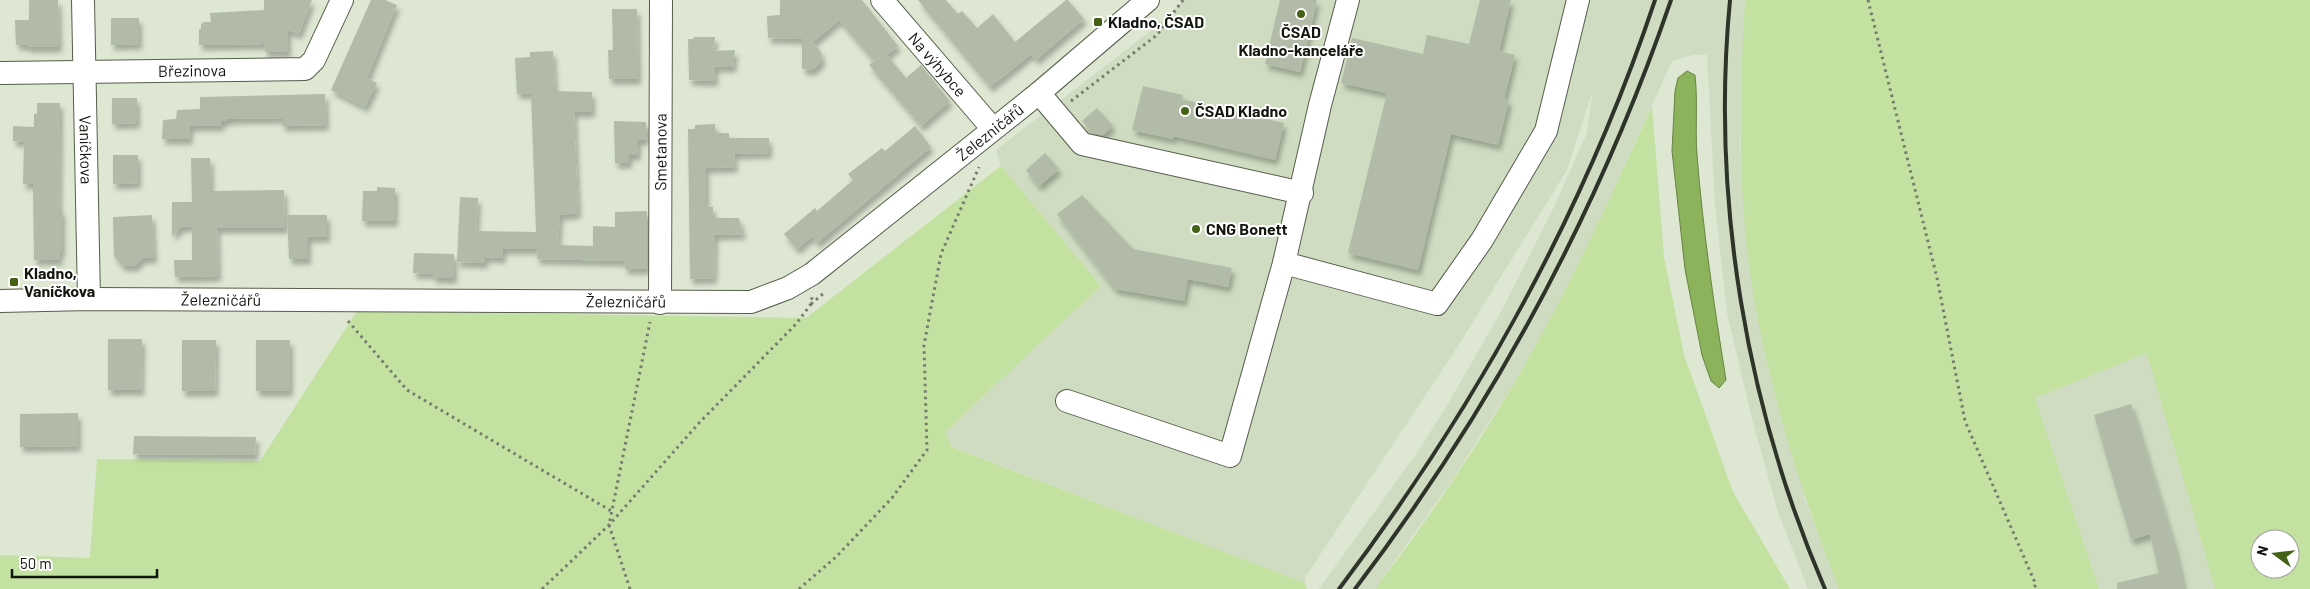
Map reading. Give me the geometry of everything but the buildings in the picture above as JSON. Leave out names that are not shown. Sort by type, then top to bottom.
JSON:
[{"type":"street","name":"Vaníčkova","points":[[82,0],[89,299]]},
{"type":"street","name":"Březinova","points":[[0,73],[305,69],[314,60],[342,0]]},
{"type":"street","name":"Smetanova","points":[[657,303],[662,0]]},
{"type":"street","name":"Na výhybce","points":[[882,0],[993,129]]},
{"type":"street","name":"Železničářů","points":[[0,301],[89,299],[751,302],[788,288],[815,271],[1039,93],[1148,0]]},
{"type":"street","points":[[1067,401],[1230,456],[1284,263],[1302,193],[1320,105],[1348,0]]},
{"type":"street","points":[[1284,263],[1438,304],[1482,240],[1546,131],[1578,0]]},
{"type":"street","points":[[1039,93],[1082,144],[1302,193]]},
{"type":"path","points":[[1055,114],[1157,35],[1183,0]]},
{"type":"path","points":[[1868,0],[1936,278],[1965,421],[2037,587],[2032,589]]},
{"type":"path","points":[[799,589],[837,556],[892,498],[927,450],[924,345],[927,327],[941,254],[981,163]]},
{"type":"path","points":[[542,589],[610,526],[699,423],[796,324],[811,304],[815,271]]},
{"type":"path","points":[[630,589],[610,526],[657,303]]},
{"type":"path","points":[[339,320],[347,321],[407,390],[612,512]]},
{"type":"shaded area","points":[[1184,0],[1745,0],[1740,144],[1744,203],[1756,308],[1806,502],[1839,589],[1808,589],[1778,512],[1752,419],[1727,313],[1715,205],[1707,55],[1693,55],[1672,61],[1587,248],[1552,316],[1514,383],[1453,479],[1375,589],[1319,589],[1416,454],[1445,409],[1502,310],[1555,205],[1587,133],[1593,90],[1567,170],[1458,346],[1306,576],[1305,583],[953,447],[944,433],[1101,286],[1001,166],[996,150],[1153,29]]},
{"type":"shaded area","points":[[1745,0],[2310,0],[2310,589],[2215,589],[2147,353],[2035,398],[2099,589],[1839,589],[1813,521],[1791,451],[1763,346],[1756,310],[1745,233],[1741,155]]},
{"type":"shaded area","points":[[1687,71],[1695,75],[1696,145],[1699,183],[1709,268],[1726,380],[1719,388],[1711,381],[1702,355],[1685,269],[1672,151],[1675,91],[1678,78]]},
{"type":"shaded area","points":[[1652,106],[1664,257],[1684,355],[1733,492],[1790,589],[1375,589],[1447,490],[1512,386],[1578,264]]},
{"type":"shaded area","points":[[1001,166],[1101,286],[945,432],[952,447],[1305,583],[1307,589],[0,589],[0,555],[90,558],[97,459],[260,461],[357,311],[806,318]]},
{"type":"shaded area","points":[[2148,353],[2215,589],[2099,589],[2035,398]]},
{"type":"railway","points":[[1339,589],[1435,451],[1480,380],[1521,307],[1595,157],[1627,79],[1655,0]]},
{"type":"railway","points":[[1355,589],[1405,521],[1451,451],[1496,380],[1537,307],[1575,233],[1610,157],[1642,79],[1671,0]]},
{"type":"railway","points":[[1730,0],[1725,75],[1726,150],[1731,226],[1741,300],[1755,375],[1774,448],[1797,519],[1825,589]]},
{"type":"place","name":"ČSAD Kladno-kanceláře","points":[[1301,14]]},
{"type":"place","name":"Kladno, ČSAD","points":[[1098,22]]},
{"type":"place","name":"ČSAD Kladno","points":[[1185,111]]},
{"type":"place","name":"CNG Bonett","points":[[1196,229]]},
{"type":"place","name":"Kladno, Vaníčkova","points":[[14,282]]}]
